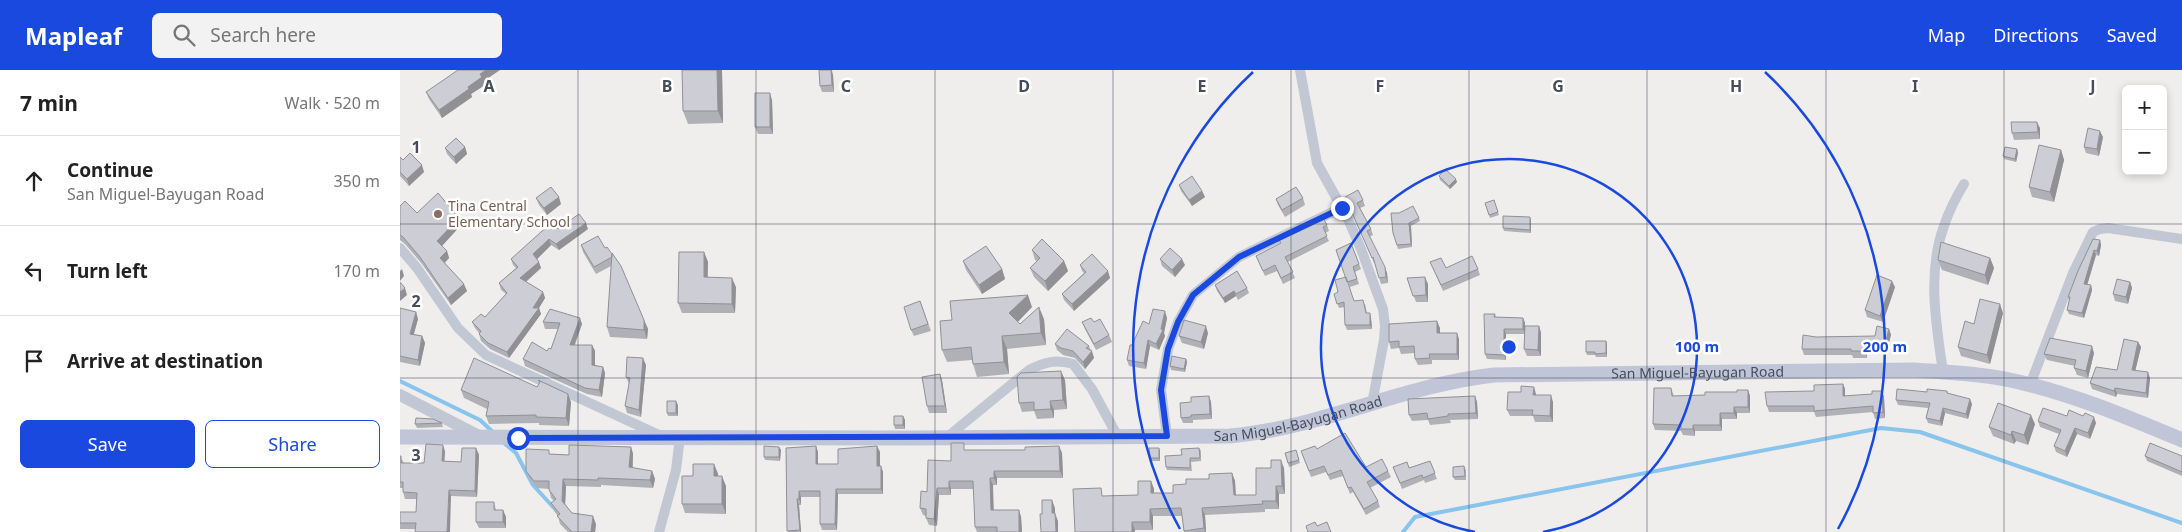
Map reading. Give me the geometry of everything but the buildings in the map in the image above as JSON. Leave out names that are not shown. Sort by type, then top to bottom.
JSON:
[{"type":"main road","name":"San Miguel-Bayugan Road","points":[[400,437],[488,439],[662,436],[946,438],[1118,437],[1260,433],[1466,378],[1514,373],[1771,370],[1981,374],[2030,385],[2080,400],[2182,440]]},
{"type":"street","points":[[1300,70],[1317,163],[1342,208],[1361,249],[1386,326],[1380,370],[1372,404]]},
{"type":"street","points":[[1943,372],[1935,309],[1937,255],[1943,227],[1964,184]]},
{"type":"street","points":[[1167,436],[1161,390],[1168,349],[1178,322],[1193,295],[1239,257],[1342,208]]},
{"type":"street","points":[[2030,385],[2073,273],[2093,232],[2108,228],[2182,239]]},
{"type":"street","points":[[400,248],[417,268],[458,328],[486,355],[662,436]]},
{"type":"street","points":[[946,438],[1030,370],[1042,363],[1052,361],[1073,364],[1092,389],[1118,437]]},
{"type":"street","points":[[400,395],[488,439]]},
{"type":"street","points":[[659,532],[676,470],[680,437]]},
{"type":"waterway","points":[[400,381],[480,420],[494,433]]},
{"type":"waterway","points":[[1403,532],[1415,517],[1881,428],[1920,432],[2182,523]]},
{"type":"waterway","points":[[504,443],[516,453],[533,485],[554,508]]},
{"type":"place","name":"Tina Central Elementary School","points":[[438,214]]},
{"type":"route","points":[[518,438],[662,436],[912,438],[1167,436],[1161,390],[1168,349],[1178,322],[1193,295],[1216,274],[1239,257],[1342,208]]}]
